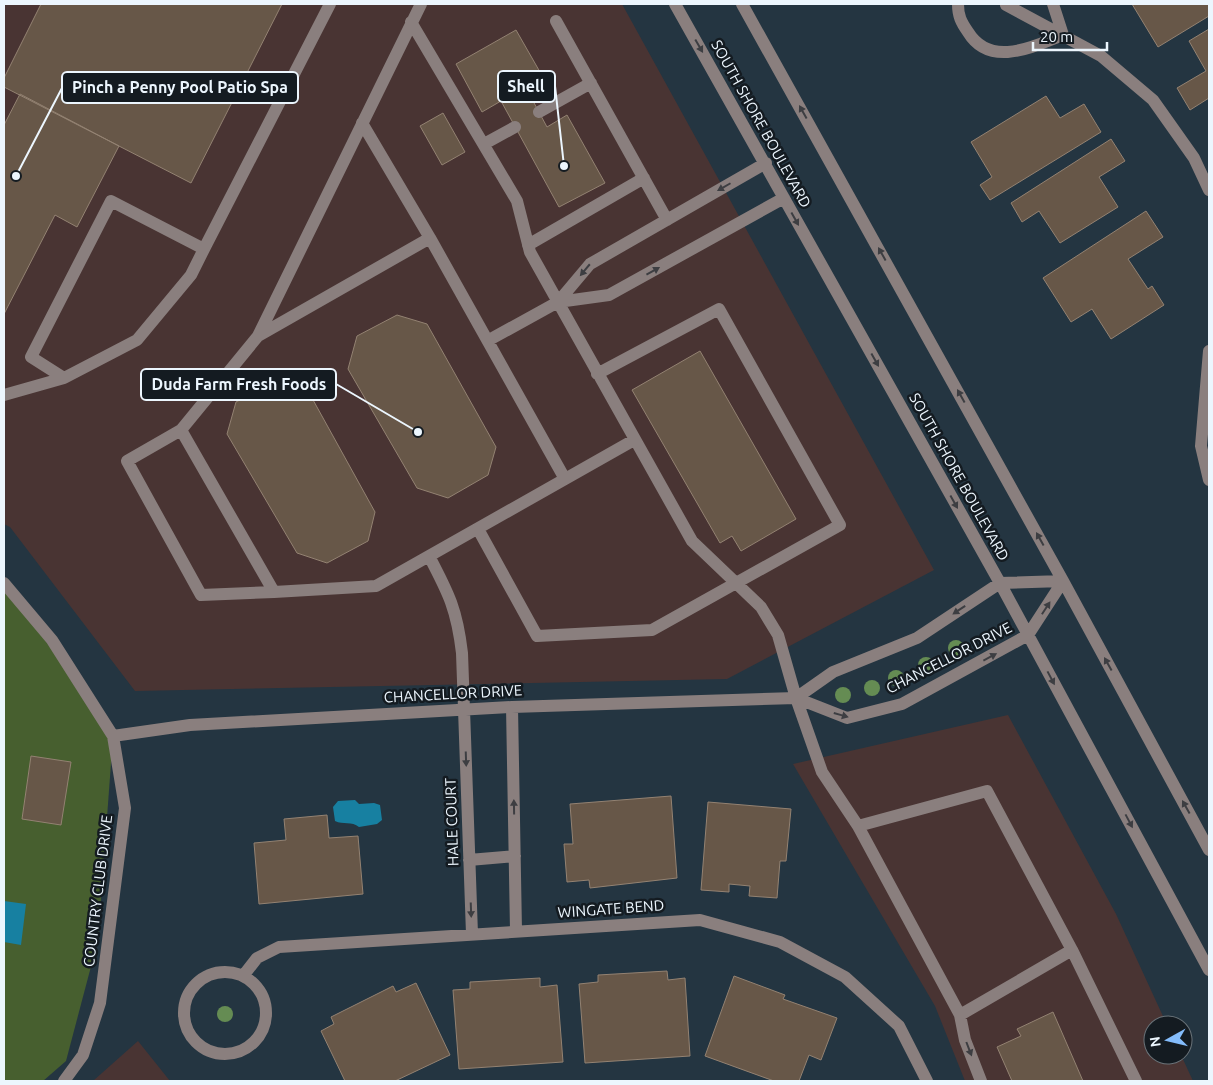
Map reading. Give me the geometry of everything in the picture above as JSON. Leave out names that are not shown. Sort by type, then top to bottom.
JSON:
[{"type":"street","points":[[4,395],[64,378],[137,340],[191,275],[330,4]]},
{"type":"street","points":[[420,4],[258,336],[181,430],[127,461],[201,595],[274,592],[376,586],[634,440]]},
{"type":"street","name":"SOUTH SHORE BOULEVARD","points":[[675,4],[766,163],[1000,583],[1209,970]]},
{"type":"street","points":[[742,4],[1063,581],[1209,850]]},
{"type":"street","points":[[958,4],[958,16],[976,44],[996,52],[1024,50],[1063,35]]},
{"type":"street","points":[[1053,4],[1063,35]]},
{"type":"street","points":[[1006,5],[1101,56],[1153,100],[1194,158],[1209,190]]},
{"type":"street","points":[[556,21],[667,220]]},
{"type":"street","points":[[411,22],[517,201],[528,245],[597,374],[692,541],[761,607],[778,635],[796,698],[822,772],[858,826],[960,1016],[965,1040],[981,1081]]},
{"type":"street","points":[[539,112],[590,83]]},
{"type":"street","points":[[362,123],[489,340],[565,479]]},
{"type":"street","points":[[484,144],[515,127]]},
{"type":"street","points":[[558,302],[590,264],[766,163]]},
{"type":"street","points":[[528,245],[644,178]]},
{"type":"street","points":[[489,340],[558,302],[609,295],[784,198]]},
{"type":"street","points":[[64,378],[31,358],[112,201],[204,249]]},
{"type":"street","points":[[258,336],[430,238]]},
{"type":"street","points":[[478,529],[537,636],[652,630],[840,525],[720,309],[597,374]]},
{"type":"street","points":[[1209,351],[1201,446],[1209,480]]},
{"type":"street","points":[[181,430],[274,592]]},
{"type":"street","name":"HALE COURT","points":[[429,556],[451,598],[458,622],[464,710],[472,934]]},
{"type":"street","points":[[796,698],[833,672],[917,638],[1000,583],[1063,581]]},
{"type":"street","name":"CHANCELLOR DRIVE","points":[[113,736],[190,725],[512,707],[796,698],[847,718],[902,704],[1028,635],[1063,581]]},
{"type":"street","name":"COUNTRY CLUB DRIVE","points":[[4,583],[52,640],[113,736],[125,808],[100,1003],[83,1055],[64,1081]]},
{"type":"street","points":[[512,707],[516,931]]},
{"type":"street","points":[[858,826],[987,790],[1072,950],[1136,1081]]},
{"type":"street","points":[[469,860],[515,856]]},
{"type":"street","name":"WINGATE BEND","points":[[244,976],[257,958],[279,947],[700,920],[780,942],[845,977],[899,1026],[926,1081]]},
{"type":"street","points":[[960,1016],[1072,950]]},
{"type":"street","points":[[224,972],[244,976],[258,989],[266,1008],[266,1022],[260,1035],[251,1045],[239,1052],[226,1055],[212,1053],[200,1047],[190,1036],[184,1024],[183,1010],[186,997],[194,985],[204,976],[224,972]]},
{"type":"shaded area","points":[[4,4],[622,4],[934,570],[727,679],[135,691],[10,527],[4,524]]},
{"type":"shaded area","points":[[1008,715],[1116,914],[1162,1015],[1143,1015],[1143,1065],[1186,1065],[1193,1081],[965,1081],[935,1006],[793,764]]},
{"type":"shaded area","points":[[138,1041],[170,1081],[93,1081]]},
{"type":"green space","points":[[4,582],[113,736],[98,940],[66,1061],[43,1081],[4,1081]]},
{"type":"water","points":[[355,800],[359,804],[374,803],[380,805],[382,820],[377,824],[359,827],[335,821],[333,807],[338,801]]},
{"type":"water","points":[[4,901],[26,904],[21,945],[4,942]]},
{"type":"building","points":[[41,4],[282,4],[191,183],[4,87],[4,78]]},
{"type":"building","points":[[1132,4],[1209,4],[1209,16],[1158,47]]},
{"type":"building","points":[[1209,29],[1209,98],[1190,110],[1177,88],[1206,71],[1189,41]]},
{"type":"building","points":[[516,30],[544,79],[526,88],[547,127],[567,115],[605,183],[559,207],[501,101],[482,112],[456,64]]},
{"type":"building","points":[[20,94],[119,146],[77,227],[55,215],[4,314],[4,125]]},
{"type":"building","points":[[1046,96],[1060,118],[1084,104],[1101,132],[990,200],[980,185],[992,177],[971,142]]},
{"type":"building","points":[[443,113],[465,152],[442,165],[420,126]]},
{"type":"building","points":[[1111,139],[1125,161],[1099,177],[1118,207],[1060,243],[1039,211],[1022,222],[1011,203]]},
{"type":"building","points":[[1146,211],[1163,237],[1128,259],[1148,289],[1152,286],[1164,305],[1111,339],[1092,309],[1071,322],[1043,278]]},
{"type":"building","points":[[397,315],[427,324],[496,447],[488,475],[448,498],[417,488],[348,369],[357,336]]},
{"type":"building","points":[[700,351],[796,519],[741,551],[732,536],[720,543],[632,390]]},
{"type":"building","points":[[277,381],[307,389],[375,512],[368,541],[327,563],[297,553],[227,434],[236,402]]},
{"type":"building","points":[[31,756],[71,762],[61,825],[22,819]]},
{"type":"building","points":[[671,796],[677,878],[590,888],[589,880],[567,882],[564,844],[573,844],[570,804]]},
{"type":"building","points":[[708,802],[791,809],[786,861],[780,861],[777,898],[749,896],[750,886],[729,884],[729,892],[701,890]]},
{"type":"building","points":[[327,815],[329,838],[358,836],[363,894],[259,904],[254,843],[286,840],[284,819]]},
{"type":"building","points":[[667,971],[668,980],[685,978],[690,1056],[585,1063],[579,984],[598,982],[598,975]]},
{"type":"building","points":[[734,976],[785,995],[783,999],[837,1018],[821,1060],[809,1055],[799,1081],[774,1081],[705,1056]]},
{"type":"building","points":[[540,978],[540,987],[557,985],[563,1062],[459,1069],[453,990],[470,989],[470,982]]},
{"type":"building","points":[[416,983],[450,1055],[395,1081],[345,1081],[321,1031],[334,1024],[331,1017],[393,986],[396,992]]},
{"type":"building","points":[[1053,1012],[1083,1081],[1012,1081],[997,1047],[1021,1036],[1017,1029]]},
{"type":"place","name":"Shell","points":[[564,166]]},
{"type":"place","name":"Pinch a Penny Pool Patio Spa","points":[[16,176]]},
{"type":"place","name":"Duda Farm Fresh Foods","points":[[418,432]]}]
